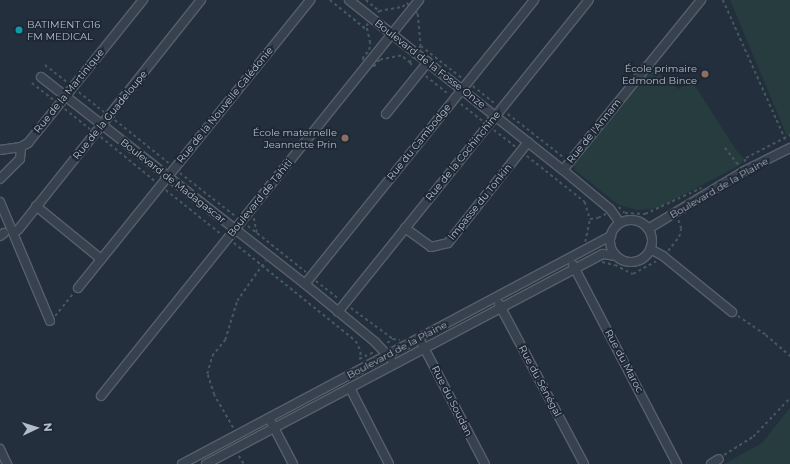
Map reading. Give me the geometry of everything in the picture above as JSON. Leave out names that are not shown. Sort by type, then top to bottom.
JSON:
[{"type":"street","name":"Rue de la Martinique","points":[[0,180],[20,159],[21,147],[28,143],[143,0]]},
{"type":"street","name":"Rue de la Guadeloupe","points":[[18,230],[201,0]]},
{"type":"street","name":"Rue de la Nouvelle Calédonie","points":[[78,288],[310,0]]},
{"type":"street","name":"Boulevard de la Fosse Onze","points":[[349,0],[563,170],[610,209],[620,223]]},
{"type":"street","name":"Boulevard de Tahiti","points":[[101,396],[419,0]]},
{"type":"street","name":"Rue du Cambodge","points":[[305,284],[534,0]]},
{"type":"street","name":"Rue de la Cochinchine","points":[[338,312],[588,0]]},
{"type":"street","name":"Rue de l'Annam","points":[[563,170],[701,0]]},
{"type":"street","points":[[386,114],[428,62]]},
{"type":"street","name":"Boulevard de Madagascar","points":[[41,77],[305,284],[388,355],[394,364]]},
{"type":"street","name":"Impasse du Tonkin","points":[[405,228],[431,247],[448,243],[528,142]]},
{"type":"street","points":[[0,150],[21,147]]},
{"type":"street","name":"Boulevard de la Plaine","points":[[648,229],[744,171],[790,148]]},
{"type":"street","points":[[0,202],[50,321]]},
{"type":"street","points":[[36,206],[101,259]]},
{"type":"street","points":[[632,220],[648,229],[652,242],[646,256],[635,261],[623,260],[616,256],[610,243],[611,236],[620,223],[632,220]]},
{"type":"street","name":"Boulevard de la Plaine","points":[[182,464],[611,236]]},
{"type":"street","points":[[650,249],[664,257],[732,312]]},
{"type":"street","name":"Boulevard de la Plaine","points":[[206,464],[394,364],[426,349],[603,254],[616,256]]},
{"type":"street","name":"Rue du Maroc","points":[[570,259],[678,464]]},
{"type":"street","points":[[534,278],[539,288]]},
{"type":"street","name":"Rue du Sénégal","points":[[496,298],[584,464]]},
{"type":"street","points":[[457,318],[463,329]]},
{"type":"street","name":"Rue du Soudan","points":[[419,338],[485,464]]},
{"type":"street","points":[[350,388],[389,464]]},
{"type":"street","points":[[269,418],[293,464]]},
{"type":"street","points":[[0,449],[7,464]]},
{"type":"street","points":[[711,464],[719,459]]},
{"type":"path","points":[[330,0],[367,30]]},
{"type":"path","points":[[366,0],[379,11]]},
{"type":"path","points":[[723,0],[790,148]]},
{"type":"path","points":[[421,46],[569,162]]},
{"type":"path","points":[[410,63],[585,202],[590,219],[589,232],[582,246]]},
{"type":"path","points":[[45,65],[345,304],[393,339]]},
{"type":"path","points":[[32,83],[356,341],[361,352],[360,359]]},
{"type":"path","points":[[724,148],[742,168],[746,158],[790,135]]},
{"type":"path","points":[[590,219],[598,218],[616,204],[625,212],[645,214],[707,185]]},
{"type":"path","points":[[252,207],[257,234]]},
{"type":"path","points":[[596,261],[615,265],[633,274],[664,257],[680,237],[681,229],[674,213]]},
{"type":"path","points":[[237,435],[214,395],[207,374],[212,356],[225,340],[237,301],[269,256]]},
{"type":"path","points":[[50,321],[78,288]]},
{"type":"path","points":[[732,312],[766,335],[790,356]]},
{"type":"path","points":[[719,459],[753,437],[790,398]]},
{"type":"path","points":[[236,448],[244,464]]},
{"type":"green space","points":[[730,0],[790,0],[790,134],[787,136]]},
{"type":"green space","points":[[650,66],[678,89],[692,81],[736,150],[745,159],[740,165],[658,208],[637,210],[617,204],[575,170],[573,162]]},
{"type":"green space","points":[[790,408],[790,464],[724,464],[762,443]]},
{"type":"place","name":"BATIMENT G16 FM MEDICAL","points":[[19,30]]},
{"type":"place","name":"École primaire Edmond Bince","points":[[705,74]]},
{"type":"place","name":"École maternelle Jeannette Prin","points":[[345,138]]}]
